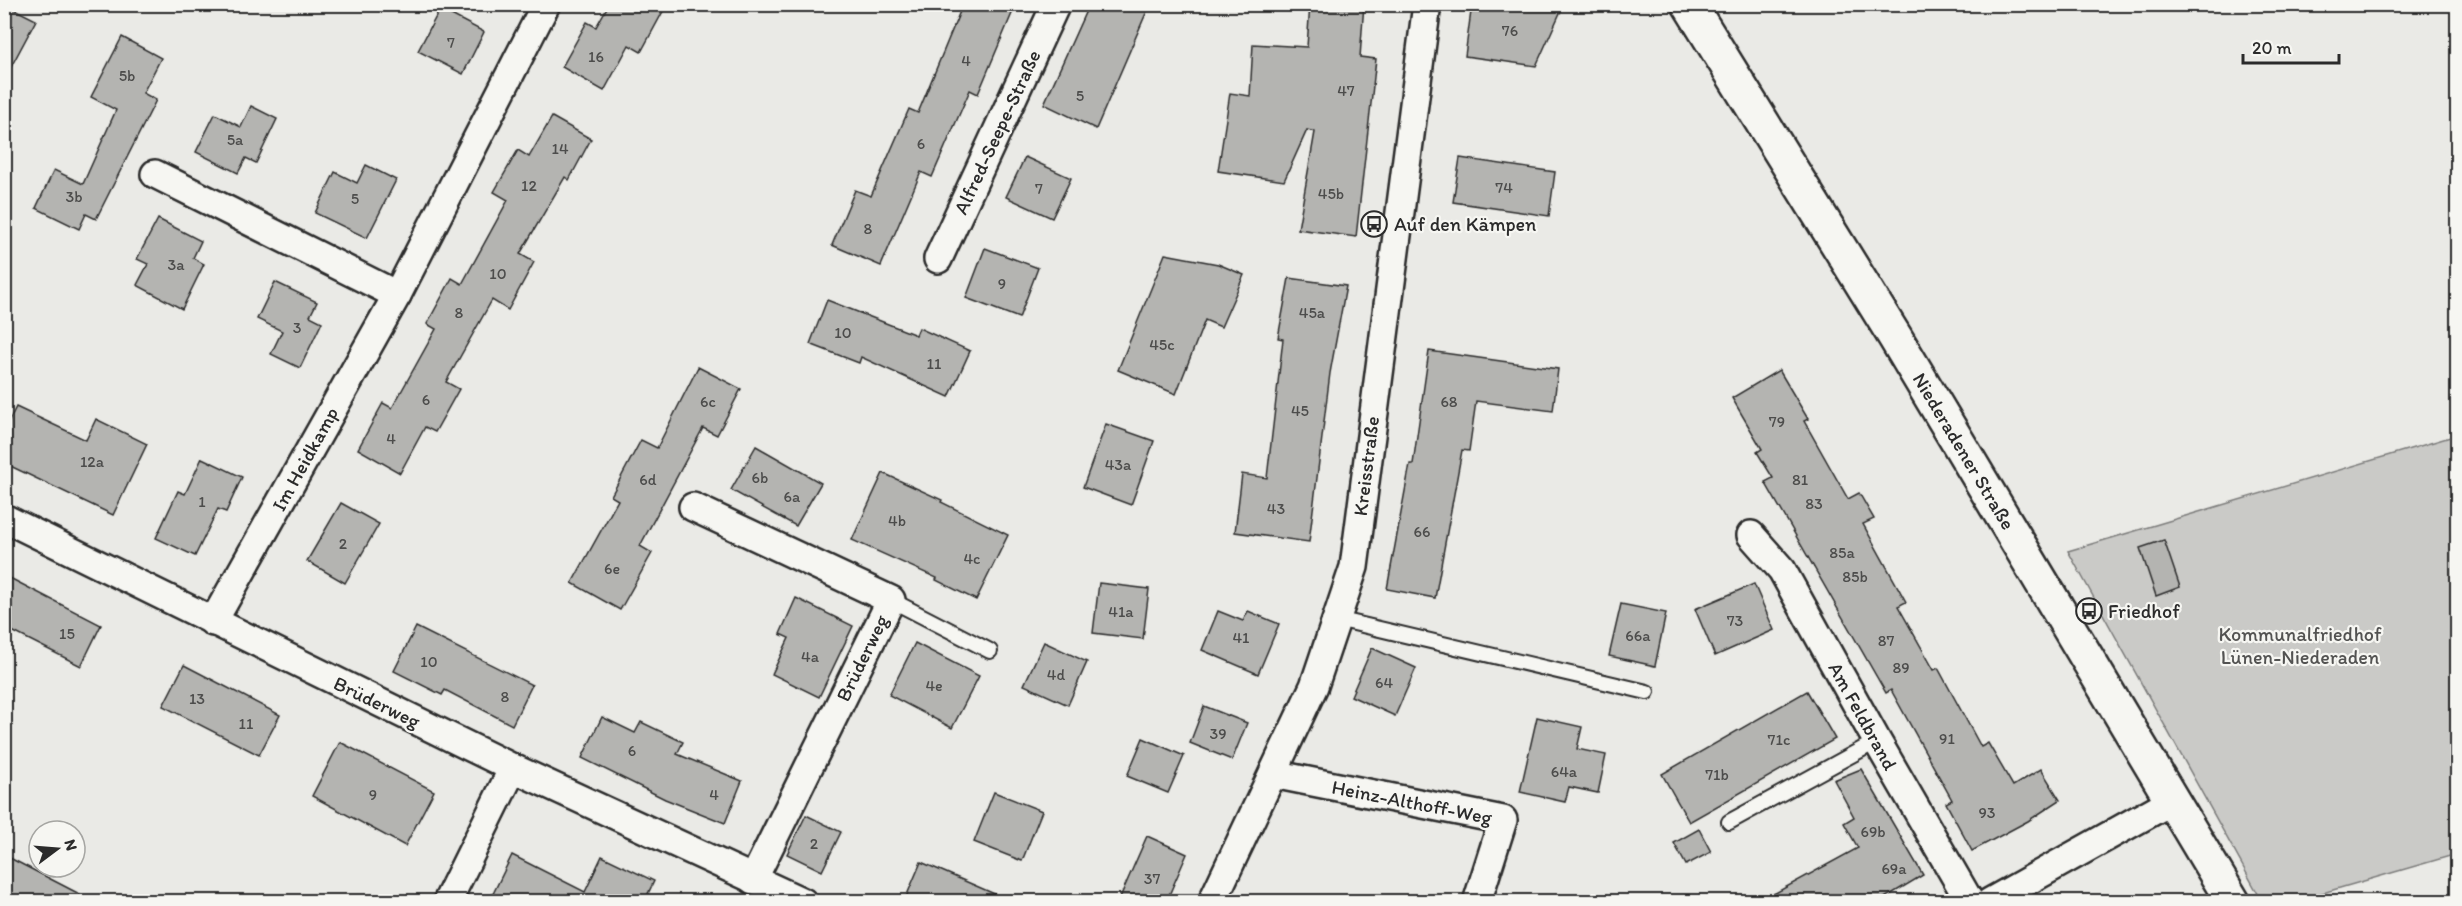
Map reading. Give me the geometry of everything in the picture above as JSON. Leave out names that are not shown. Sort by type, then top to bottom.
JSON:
[{"type":"street","name":"Alfred-Seepe-Straße","points":[[938,258],[1056,4]]},
{"type":"street","name":"Kreisstraße","points":[[1212,902],[1314,686],[1354,567],[1427,4]]},
{"type":"street","name":"Niederadener Straße","points":[[1689,4],[1889,327],[2233,902]]},
{"type":"street","name":"Im Heidkamp","points":[[213,622],[397,295],[545,5]]},
{"type":"street","points":[[155,174],[397,295]]},
{"type":"street","name":"Brüderweg","points":[[693,507],[891,600],[753,880]]},
{"type":"street","name":"Brüderweg","points":[[4,518],[513,768],[803,902]]},
{"type":"street","name":"Am Feldbrand","points":[[1751,535],[1782,570],[1970,902]]},
{"type":"street","points":[[447,902],[513,768]]},
{"type":"street","name":"Heinz-Althoff-Weg","points":[[1273,774],[1503,820],[1477,902]]},
{"type":"street","points":[[1990,902],[2173,800]]},
{"type":"lane","points":[[891,600],[990,651]]},
{"type":"lane","points":[[1337,619],[1647,692]]},
{"type":"lane","points":[[1729,822],[1877,741]]},
{"type":"green space","name":"Kommunalfriedhof Lünen-Niederaden","points":[[2457,435],[2457,854],[2295,901],[2262,901],[2068,551]]},
{"type":"building","points":[[4,4],[36,20],[4,80]]},
{"type":"building","points":[[609,4],[667,4],[641,52],[629,45],[604,91],[562,67],[587,22],[596,27]]},
{"type":"building","points":[[963,4],[1016,4],[978,94],[970,90],[932,177],[921,172],[881,266],[832,245],[855,190],[871,196],[909,109],[918,113]]},
{"type":"building","points":[[1089,4],[1150,4],[1096,129],[1044,104]]},
{"type":"building","points":[[1310,4],[1364,4],[1360,57],[1376,59],[1356,237],[1298,229],[1315,132],[1307,130],[1284,181],[1218,171],[1230,93],[1250,96],[1253,44],[1307,47]]},
{"type":"building","points":[[1472,4],[1564,4],[1536,66],[1465,56]]},
{"type":"building","points":[[440,9],[484,32],[463,74],[418,51]]},
{"type":"building","points":[[122,37],[161,58],[143,93],[156,100],[96,219],[86,214],[79,229],[36,208],[54,170],[83,184],[116,110],[91,97]]},
{"type":"building","points":[[251,106],[277,119],[256,163],[246,158],[238,173],[196,152],[215,114],[241,127]]},
{"type":"building","points":[[552,117],[591,139],[569,180],[565,177],[520,254],[534,262],[508,310],[492,300],[446,382],[459,389],[435,432],[425,427],[400,473],[358,449],[383,403],[392,408],[436,329],[427,324],[452,278],[462,284],[508,200],[494,192],[518,150],[529,157]]},
{"type":"building","points":[[1025,157],[1071,178],[1052,218],[1006,197]]},
{"type":"building","points":[[1460,158],[1555,172],[1549,216],[1453,202]]},
{"type":"building","points":[[366,165],[396,180],[367,238],[315,213],[335,172],[357,183]]},
{"type":"building","points":[[158,219],[201,241],[193,258],[204,264],[182,309],[137,285],[148,264],[137,259]]},
{"type":"building","points":[[985,248],[1038,268],[1019,318],[966,298]]},
{"type":"building","points":[[1165,254],[1218,264],[1244,275],[1221,327],[1205,320],[1176,394],[1118,370]]},
{"type":"building","points":[[1289,278],[1346,286],[1330,373],[1309,542],[1235,532],[1242,474],[1267,478],[1283,339],[1278,338]]},
{"type":"building","points":[[275,282],[317,302],[310,316],[322,322],[300,368],[271,354],[282,331],[257,319]]},
{"type":"building","points":[[827,300],[916,335],[919,328],[970,351],[949,397],[861,357],[859,363],[810,344]]},
{"type":"building","points":[[1429,351],[1558,369],[1553,411],[1476,401],[1469,451],[1462,450],[1435,598],[1387,589],[1410,464],[1413,464]]},
{"type":"building","points":[[698,367],[741,389],[717,435],[703,428],[640,546],[652,553],[620,610],[572,583],[618,500],[611,496],[641,440],[657,448]]},
{"type":"building","points":[[1779,370],[1808,419],[1804,421],[1848,499],[1859,493],[1874,519],[1863,524],[1906,602],[1898,606],[1934,670],[1938,668],[1981,747],[1988,743],[2013,786],[2041,769],[2060,800],[2028,821],[1972,851],[1946,803],[1952,800],[1891,690],[1886,693],[1765,482],[1773,478],[1757,452],[1762,449],[1732,398]]},
{"type":"building","points":[[16,407],[86,440],[96,419],[147,444],[113,515],[4,463],[4,431]]},
{"type":"building","points":[[1106,424],[1154,441],[1131,505],[1083,487]]},
{"type":"building","points":[[756,446],[821,483],[796,526],[731,490]]},
{"type":"building","points":[[202,458],[242,477],[226,512],[218,509],[195,556],[156,538],[178,491],[185,494]]},
{"type":"building","points":[[883,473],[942,500],[941,502],[1008,535],[976,600],[936,580],[937,578],[852,540]]},
{"type":"building","points":[[341,503],[379,524],[345,583],[307,561]]},
{"type":"building","points":[[2164,540],[2180,587],[2156,596],[2140,548]]},
{"type":"building","points":[[4,575],[101,625],[81,666],[4,627]]},
{"type":"building","points":[[1099,583],[1149,589],[1143,639],[1093,633]]},
{"type":"building","points":[[1754,584],[1774,630],[1715,656],[1695,609]]},
{"type":"building","points":[[796,598],[853,626],[819,697],[772,674],[789,638],[780,634]]},
{"type":"building","points":[[1621,604],[1666,613],[1655,666],[1609,656]]},
{"type":"building","points":[[1218,611],[1243,621],[1248,611],[1279,624],[1258,674],[1202,650]]},
{"type":"building","points":[[416,627],[532,685],[512,725],[445,690],[442,695],[394,671]]},
{"type":"building","points":[[1044,642],[1087,662],[1068,705],[1024,685]]},
{"type":"building","points":[[915,643],[979,676],[952,728],[889,695]]},
{"type":"building","points":[[1372,648],[1416,668],[1395,716],[1351,696]]},
{"type":"building","points":[[184,665],[280,715],[259,755],[163,706]]},
{"type":"building","points":[[1807,691],[1835,739],[1689,822],[1662,774]]},
{"type":"building","points":[[1204,706],[1247,723],[1232,760],[1190,743]]},
{"type":"building","points":[[602,717],[635,733],[641,722],[683,742],[677,754],[742,781],[725,823],[665,799],[582,758]]},
{"type":"building","points":[[1537,717],[1582,727],[1577,749],[1606,755],[1598,793],[1569,787],[1565,802],[1520,792]]},
{"type":"building","points":[[1143,738],[1184,756],[1168,793],[1127,776]]},
{"type":"building","points":[[340,742],[434,791],[405,846],[312,796]]},
{"type":"building","points":[[1861,769],[1923,875],[1878,902],[1759,902],[1858,848],[1844,823],[1854,817],[1834,780]]},
{"type":"building","points":[[994,792],[1042,811],[1022,861],[974,842]]},
{"type":"building","points":[[806,815],[841,832],[822,871],[787,854]]},
{"type":"building","points":[[1699,829],[1711,852],[1686,865],[1674,843]]},
{"type":"building","points":[[1147,836],[1187,854],[1166,902],[1118,902]]},
{"type":"building","points":[[4,855],[27,867],[27,879],[50,879],[95,902],[4,902]]},
{"type":"building","points":[[512,855],[585,892],[602,856],[654,881],[644,902],[489,902]]},
{"type":"building","points":[[921,862],[1013,902],[904,902]]},
{"type":"place","name":"Auf den Kämpen","points":[[1374,224]]},
{"type":"place","name":"Friedhof","points":[[2089,611]]}]
